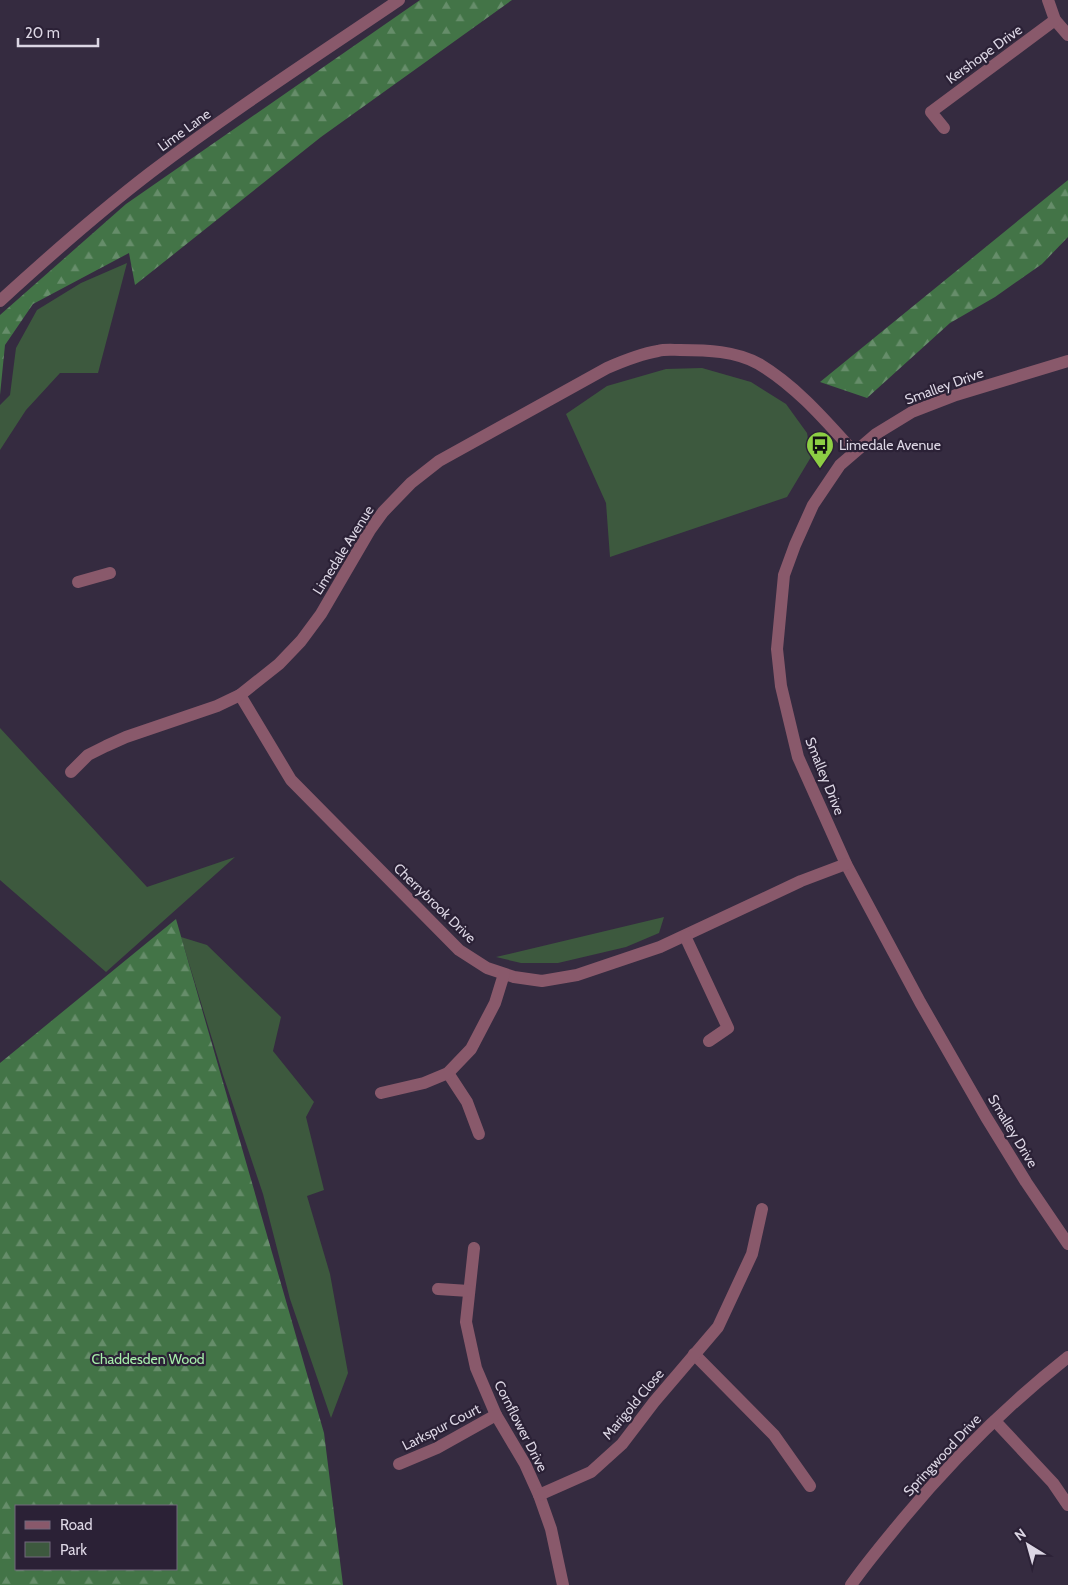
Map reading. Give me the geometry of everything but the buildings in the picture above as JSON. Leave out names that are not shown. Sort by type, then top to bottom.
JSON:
[{"type":"street","name":"Lime Lane","points":[[0,301],[58,248],[149,174],[231,114],[399,0]]},
{"type":"street","points":[[1048,0],[1056,20],[1068,35]]},
{"type":"street","name":"Kershope Drive","points":[[944,128],[931,112],[1056,20]]},
{"type":"street","name":"Limedale Avenue","points":[[70,772],[88,755],[113,743],[217,706],[240,695],[279,664],[301,641],[321,614],[370,530],[383,512],[411,483],[439,461],[607,368],[635,356],[660,350],[709,350],[738,356],[758,364],[787,384],[814,408],[854,452]]},
{"type":"street","name":"Smalley Drive","points":[[1068,361],[956,395],[912,412],[876,434],[840,465],[813,505],[784,575],[778,649],[781,686],[798,758],[846,864],[920,1002],[986,1117],[1026,1182],[1068,1244]]},
{"type":"street","points":[[78,582],[110,573]]},
{"type":"street","name":"Cherrybrook Drive","points":[[240,695],[291,780],[459,950],[487,968],[514,977],[542,981],[577,975],[660,947],[801,881],[846,864]]},
{"type":"street","points":[[685,936],[728,1028],[709,1041]]},
{"type":"street","points":[[381,1094],[424,1083],[448,1073],[471,1049],[495,1003],[504,974]]},
{"type":"street","points":[[448,1073],[467,1102],[479,1134]]},
{"type":"street","name":"Marigold Close","points":[[538,1495],[591,1472],[622,1444],[718,1327],[752,1254],[762,1209]]},
{"type":"street","name":"Cornflower Drive","points":[[474,1248],[466,1322],[476,1368],[496,1415],[525,1464],[538,1495],[551,1529],[564,1585]]},
{"type":"street","points":[[438,1289],[469,1291]]},
{"type":"street","points":[[694,1354],[774,1435],[810,1486]]},
{"type":"street","name":"Springwood Drive","points":[[851,1585],[867,1562],[937,1478],[995,1421],[1068,1358]]},
{"type":"street","name":"Larkspur Court","points":[[399,1464],[437,1448],[496,1415]]},
{"type":"street","points":[[995,1421],[1053,1483],[1068,1505]]},
{"type":"green space","points":[[420,0],[512,0],[321,137],[135,285],[129,253],[33,304],[5,345],[0,395],[0,315],[126,204]]},
{"type":"green space","points":[[1068,180],[1068,237],[1042,264],[995,297],[950,323],[867,398],[820,382]]},
{"type":"green space","points":[[127,263],[98,373],[60,373],[26,410],[0,450],[0,405],[10,395],[16,348],[37,310],[81,283]]},
{"type":"green space","points":[[702,368],[751,382],[786,404],[807,433],[811,457],[787,497],[610,557],[606,503],[566,414],[607,386],[666,369]]},
{"type":"green space","points":[[0,728],[147,887],[235,857],[106,972],[0,880]]},
{"type":"green space","points":[[664,917],[659,933],[626,947],[558,963],[521,963],[496,957]]},
{"type":"green space","name":"Chaddesden Wood","points":[[176,919],[324,1433],[343,1585],[0,1585],[0,1063]]},
{"type":"green space","points":[[181,937],[207,945],[281,1017],[273,1051],[314,1102],[306,1117],[324,1190],[307,1196],[330,1274],[348,1373],[331,1418],[290,1299],[263,1194],[223,1075]]},
{"type":"place","name":"Limedale Avenue","points":[[820,469]]}]
